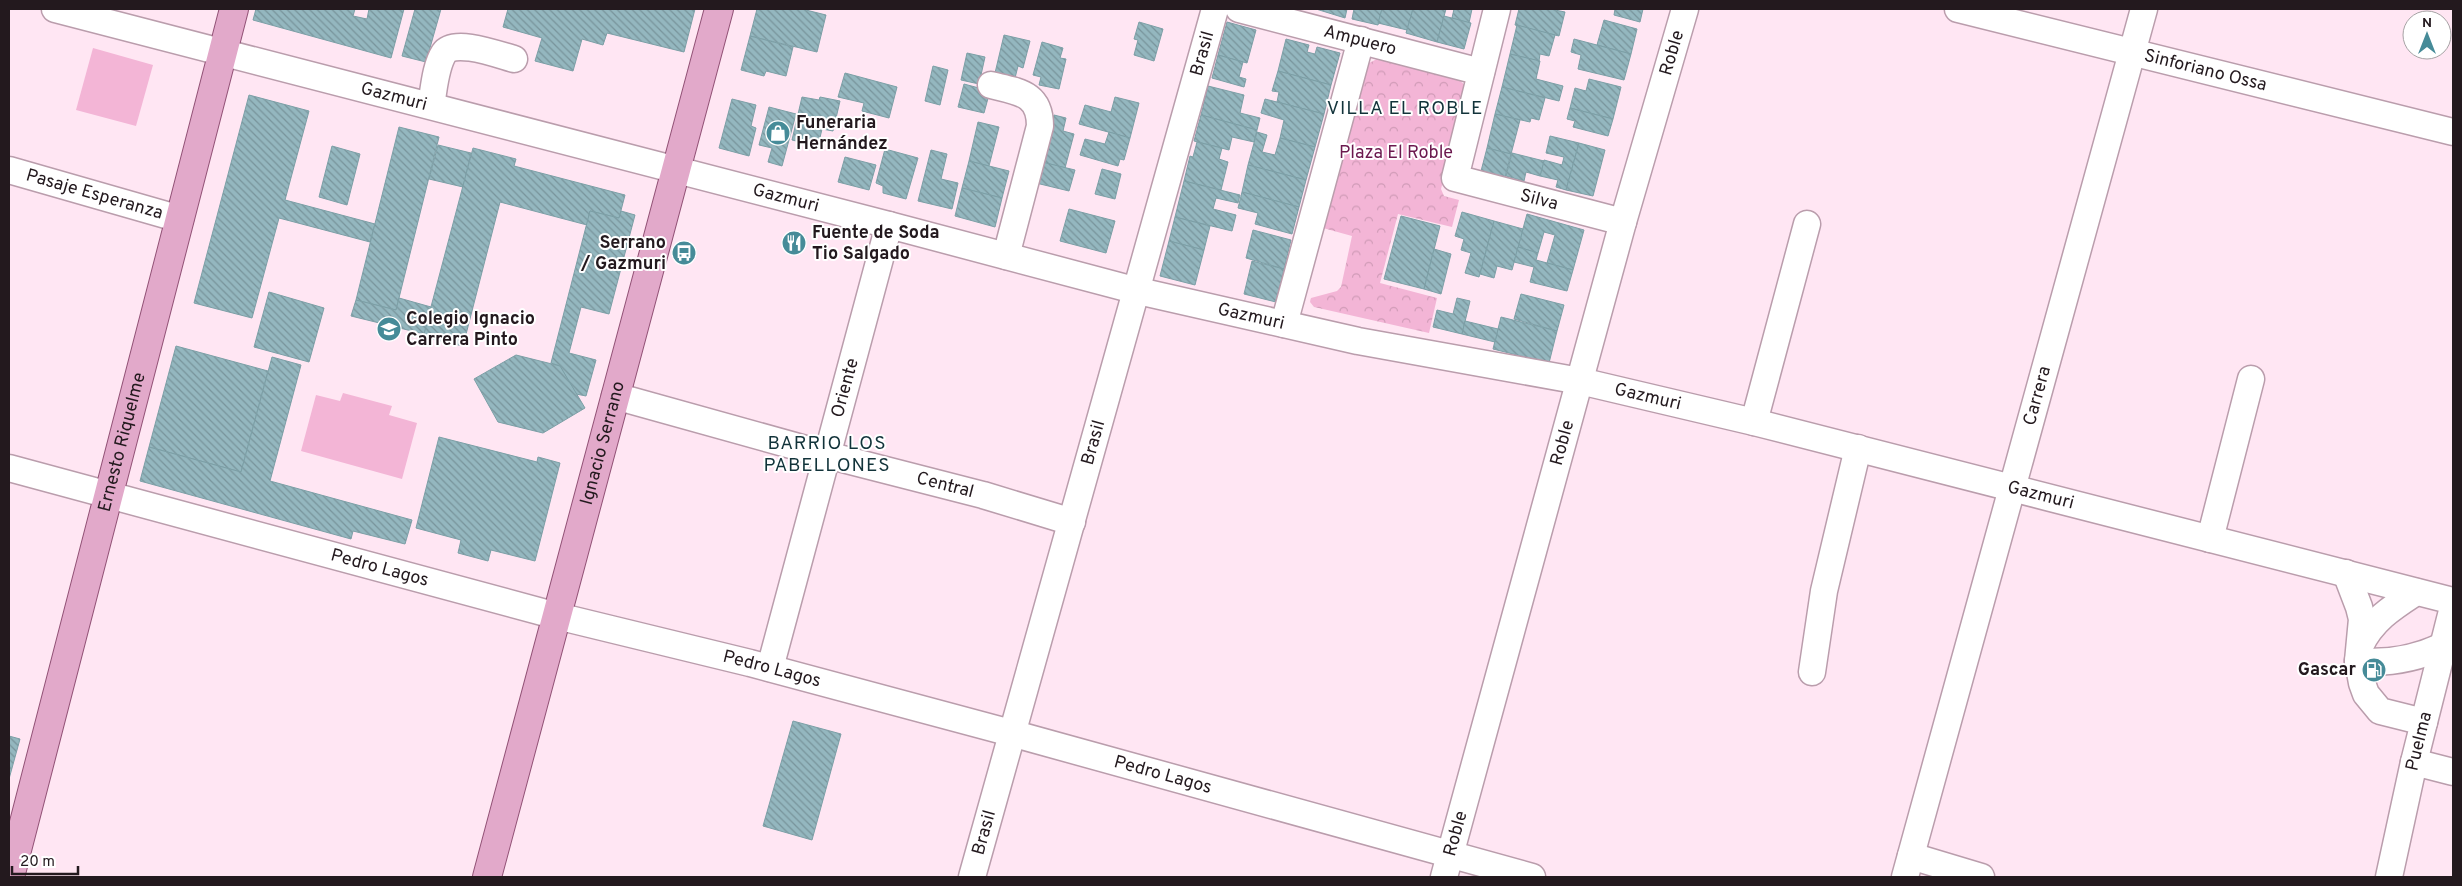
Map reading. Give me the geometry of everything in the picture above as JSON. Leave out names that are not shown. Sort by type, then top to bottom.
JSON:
[{"type":"main road","name":"Ernesto Riquelme","points":[[10,877],[234,9]]},
{"type":"main road","name":"Ignacio Serrano","points":[[486,877],[719,9]]},
{"type":"street","name":"Gazmuri","points":[[54,9],[431,105],[1134,290],[1358,341],[1580,381],[1754,422],[2014,487],[2453,601]]},
{"type":"street","name":"Brasil","points":[[972,877],[1011,732],[1072,522],[1134,290],[1214,9]]},
{"type":"street","name":"Ampuero","points":[[1239,9],[1481,72]]},
{"type":"street","points":[[1481,72],[1496,9]]},
{"type":"street","name":"Roble","points":[[1447,866],[1623,222],[1685,9]]},
{"type":"street","name":"Sinforiano Ossa","points":[[1958,9],[2453,132]]},
{"type":"street","name":"Carrera","points":[[1908,867],[2144,9]]},
{"type":"street","points":[[1284,324],[1361,40]]},
{"type":"street","points":[[431,105],[441,60],[445,51],[454,47],[464,46],[514,59]]},
{"type":"street","name":"Silva","points":[[1481,72],[1455,178],[1623,222]]},
{"type":"street","points":[[991,85],[1018,92],[1033,100],[1040,112],[1040,126],[1006,256]]},
{"type":"street","name":"Pasaje Esperanza","points":[[9,170],[180,219]]},
{"type":"street","points":[[1754,422],[1807,224]]},
{"type":"street","name":"Oriente","points":[[770,668],[889,225]]},
{"type":"street","points":[[2210,539],[2251,380]]},
{"type":"street","name":"Central","points":[[615,396],[827,455],[983,495],[1072,522]]},
{"type":"street","points":[[1812,672],[1824,591],[1858,448]]},
{"type":"street","name":"Pedro Lagos","points":[[9,468],[557,616],[770,668],[1011,732],[1447,866],[1532,877]]},
{"type":"street","points":[[2346,573],[2360,607],[2362,619],[2358,655],[2362,683],[2366,694],[2380,711],[2424,722]]},
{"type":"street","points":[[2358,655],[2367,632],[2379,618],[2416,592]]},
{"type":"street","name":"Puelma","points":[[2389,877],[2414,762],[2453,607]]},
{"type":"street","points":[[2358,655],[2382,662],[2407,660],[2443,646]]},
{"type":"street","points":[[2414,762],[2453,772]]},
{"type":"street","points":[[1908,867],[1981,877]]},
{"type":"green space","points":[[93,48],[153,65],[136,126],[76,110]]},
{"type":"green space","name":"Plaza El Roble","points":[[1379,58],[1457,78],[1467,87],[1441,189],[1444,196],[1459,200],[1452,227],[1398,214],[1380,283],[1437,298],[1429,333],[1314,307],[1310,302],[1311,298],[1337,291],[1341,287],[1352,236],[1323,228],[1367,64]]},
{"type":"green space","points":[[343,393],[392,406],[389,415],[417,423],[402,479],[301,451],[316,395],[340,401]]},
{"type":"building","points":[[256,9],[355,9],[353,16],[367,19],[369,9],[404,9],[391,58],[253,20]]},
{"type":"building","points":[[415,9],[441,9],[426,62],[402,56]]},
{"type":"building","points":[[508,9],[695,9],[684,52],[607,33],[603,45],[582,39],[573,71],[535,61],[542,38],[503,27]]},
{"type":"building","points":[[757,9],[802,9],[826,15],[817,52],[750,36]]},
{"type":"building","points":[[1316,9],[1347,9],[1345,18]]},
{"type":"building","points":[[1354,9],[1382,9],[1378,25],[1352,19]]},
{"type":"building","points":[[1382,9],[1413,9],[1407,30],[1378,23]]},
{"type":"building","points":[[1413,9],[1446,9],[1437,42],[1406,33]]},
{"type":"building","points":[[1454,9],[1472,9],[1469,23],[1452,18]]},
{"type":"building","points":[[1519,9],[1550,9],[1565,12],[1559,36],[1515,25]]},
{"type":"building","points":[[1615,9],[1643,9],[1640,22],[1614,15]]},
{"type":"building","points":[[1444,16],[1471,23],[1464,49],[1437,42]]},
{"type":"building","points":[[1604,20],[1637,29],[1631,54],[1597,45]]},
{"type":"building","points":[[1139,22],[1163,29],[1154,61],[1134,55],[1138,40],[1134,39]]},
{"type":"building","points":[[1227,22],[1256,30],[1247,63],[1218,55]]},
{"type":"building","points":[[1517,25],[1555,35],[1549,56],[1540,54],[1539,61],[1510,54]]},
{"type":"building","points":[[1004,35],[1030,41],[1023,68],[1018,66],[1015,78],[995,73]]},
{"type":"building","points":[[750,36],[793,47],[786,76],[766,71],[764,76],[741,70]]},
{"type":"building","points":[[1286,39],[1309,45],[1307,52],[1315,54],[1317,47],[1340,53],[1331,85],[1278,71]]},
{"type":"building","points":[[1574,39],[1631,54],[1624,80],[1578,69],[1581,55],[1571,52]]},
{"type":"building","points":[[1042,42],[1063,48],[1060,58],[1066,59],[1059,89],[1039,85],[1041,77],[1033,75]]},
{"type":"building","points":[[967,53],[985,57],[979,84],[961,80]]},
{"type":"building","points":[[1510,54],[1540,61],[1536,79],[1563,86],[1559,101],[1502,87]]},
{"type":"building","points":[[1218,55],[1243,62],[1239,77],[1246,79],[1244,87],[1212,78]]},
{"type":"building","points":[[933,66],[948,70],[940,105],[925,101]]},
{"type":"building","points":[[1278,71],[1331,85],[1324,114],[1277,102],[1279,92],[1272,91]]},
{"type":"building","points":[[845,73],[897,87],[889,118],[862,111],[864,103],[838,97]]},
{"type":"building","points":[[1589,79],[1621,87],[1613,119],[1570,108],[1575,88],[1586,91]]},
{"type":"building","points":[[964,84],[990,91],[984,113],[958,107]]},
{"type":"building","points":[[1208,86],[1244,95],[1240,113],[1260,118],[1257,130],[1201,115]]},
{"type":"building","points":[[1502,87],[1545,98],[1539,120],[1531,118],[1530,122],[1495,114]]},
{"type":"building","points":[[249,95],[309,111],[285,200],[375,224],[370,242],[279,218],[252,318],[194,303]]},
{"type":"building","points":[[802,97],[819,100],[820,97],[840,101],[833,131],[822,129],[818,146],[792,140]]},
{"type":"building","points":[[1115,97],[1139,103],[1130,138],[1079,124],[1085,105],[1111,112]]},
{"type":"building","points":[[732,99],[756,105],[751,126],[756,128],[749,156],[719,148]]},
{"type":"building","points":[[1265,99],[1324,114],[1315,147],[1280,138],[1284,120],[1261,113]]},
{"type":"building","points":[[769,107],[796,114],[782,166],[768,162],[772,148],[759,145]]},
{"type":"building","points":[[1570,108],[1613,119],[1608,136],[1573,127],[1575,121],[1567,119]]},
{"type":"building","points":[[1495,114],[1520,120],[1511,154],[1487,148]]},
{"type":"building","points":[[1054,115],[1066,118],[1063,131],[1074,134],[1065,168],[1042,162]]},
{"type":"building","points":[[1201,115],[1257,130],[1254,142],[1232,137],[1229,150],[1194,141]]},
{"type":"building","points":[[978,122],[999,127],[989,166],[969,161]]},
{"type":"building","points":[[399,127],[439,137],[396,310],[356,300]]},
{"type":"building","points":[[1109,132],[1130,138],[1124,160],[1120,159],[1118,166],[1080,155],[1085,139],[1105,144]]},
{"type":"building","points":[[1257,132],[1267,135],[1262,152],[1275,155],[1280,138],[1315,147],[1306,180],[1248,165]]},
{"type":"building","points":[[1550,136],[1579,143],[1566,190],[1556,187],[1558,180],[1540,176],[1544,160],[1562,165],[1564,157],[1546,153]]},
{"type":"building","points":[[1197,142],[1222,148],[1219,159],[1228,162],[1221,190],[1184,181],[1190,156],[1193,157]]},
{"type":"building","points":[[1579,143],[1605,150],[1593,196],[1566,190]]},
{"type":"building","points":[[438,145],[471,153],[463,187],[429,179]]},
{"type":"building","points":[[332,146],[360,154],[347,205],[319,197]]},
{"type":"building","points":[[473,148],[516,159],[514,166],[625,195],[619,218],[590,211],[587,225],[500,202],[463,346],[423,337]]},
{"type":"building","points":[[1487,148],[1511,154],[1504,181],[1480,175]]},
{"type":"building","points":[[885,149],[918,158],[906,199],[883,193],[883,186],[876,183]]},
{"type":"building","points":[[931,150],[947,154],[941,179],[958,183],[952,209],[918,201]]},
{"type":"building","points":[[1512,153],[1544,161],[1540,176],[1526,172],[1524,181],[1506,176]]},
{"type":"building","points":[[845,157],[876,165],[869,190],[838,182]]},
{"type":"building","points":[[969,161],[1009,171],[1002,198],[962,188]]},
{"type":"building","points":[[1042,162],[1075,170],[1069,191],[1036,183]]},
{"type":"building","points":[[1248,165],[1306,180],[1299,207],[1242,192]]},
{"type":"building","points":[[1102,169],[1121,174],[1115,199],[1095,194]]},
{"type":"building","points":[[1184,181],[1240,195],[1238,203],[1216,198],[1213,209],[1236,215],[1232,231],[1175,217]]},
{"type":"building","points":[[962,188],[1002,198],[995,227],[955,216]]},
{"type":"building","points":[[1242,192],[1299,207],[1292,234],[1255,224],[1258,213],[1238,208]]},
{"type":"building","points":[[1069,209],[1115,221],[1106,253],[1060,241]]},
{"type":"building","points":[[590,211],[619,218],[621,211],[635,215],[609,314],[581,307],[569,353],[596,360],[586,396],[576,394],[560,366],[551,363]]},
{"type":"building","points":[[1462,212],[1494,221],[1479,277],[1465,273],[1471,253],[1461,250],[1464,239],[1455,236]]},
{"type":"building","points":[[1527,214],[1584,230],[1573,270],[1547,263],[1555,235],[1544,232],[1538,253],[1518,247]]},
{"type":"building","points":[[1401,216],[1440,226],[1424,289],[1384,279]]},
{"type":"building","points":[[1175,217],[1210,226],[1204,250],[1169,241]]},
{"type":"building","points":[[1494,221],[1523,229],[1512,270],[1497,266],[1494,278],[1480,274]]},
{"type":"building","points":[[1253,230],[1291,240],[1284,269],[1246,258]]},
{"type":"building","points":[[1169,241],[1204,250],[1195,285],[1160,276]]},
{"type":"building","points":[[1518,247],[1538,253],[1536,260],[1573,270],[1567,291],[1530,282],[1534,267],[1514,262]]},
{"type":"building","points":[[1434,249],[1451,254],[1441,294],[1424,289]]},
{"type":"building","points":[[1252,261],[1284,269],[1276,302],[1244,294]]},
{"type":"building","points":[[269,292],[324,308],[309,362],[254,347]]},
{"type":"building","points":[[1521,294],[1564,305],[1557,331],[1514,319]]},
{"type":"building","points":[[399,298],[431,307],[424,334],[351,316],[356,300],[396,310]]},
{"type":"building","points":[[1457,298],[1470,301],[1462,334],[1433,327],[1437,310],[1453,314]]},
{"type":"building","points":[[1501,317],[1557,331],[1549,363],[1493,349]]},
{"type":"building","points":[[1465,321],[1498,329],[1495,342],[1462,334]]},
{"type":"building","points":[[176,346],[268,371],[241,472],[149,447]]},
{"type":"building","points":[[516,355],[560,366],[585,408],[543,433],[498,422],[474,379]]},
{"type":"building","points":[[272,357],[301,365],[270,481],[412,520],[405,544],[353,531],[351,539],[140,481],[149,447],[241,472]]},
{"type":"building","points":[[439,437],[537,462],[538,457],[560,463],[535,561],[491,550],[488,561],[458,553],[461,540],[416,528]]},
{"type":"building","points":[[793,721],[841,734],[812,840],[763,826]]},
{"type":"building","points":[[9,736],[20,739],[9,779]]},
{"type":"place","name":"Funeraria Hernández","points":[[778,133]]},
{"type":"place","name":"Fuente de Soda Tio Salgado","points":[[794,243]]},
{"type":"place","name":"Serrano / Gazmuri","points":[[684,253]]},
{"type":"place","name":"Colegio Ignacio Carrera Pinto","points":[[389,329]]},
{"type":"place","name":"Gascar","points":[[2374,670]]},
{"type":"district","name":"VILLA EL ROBLE","points":[[1405,109]]},
{"type":"district","name":"BARRIO LOS PABELLONES","points":[[827,455]]}]
